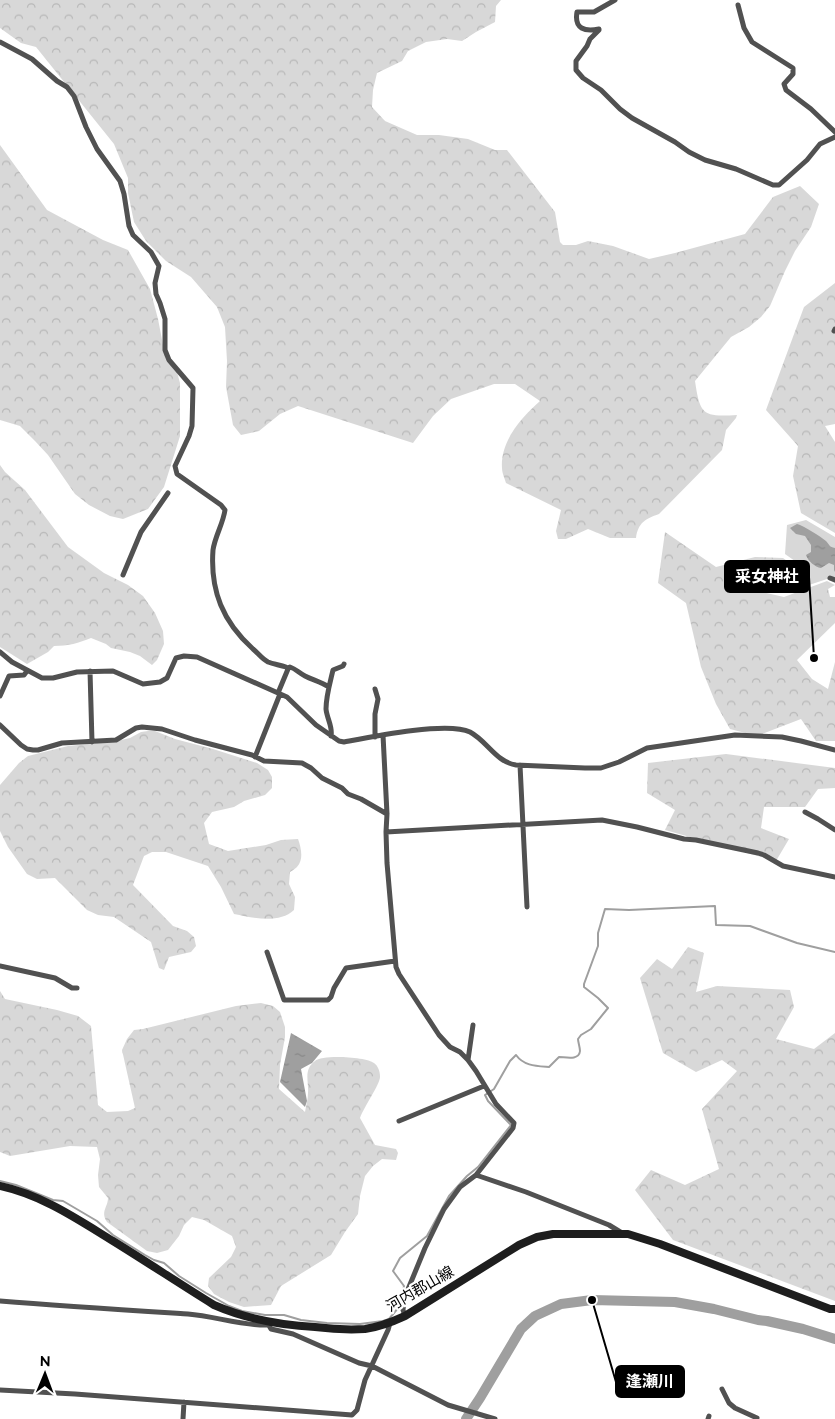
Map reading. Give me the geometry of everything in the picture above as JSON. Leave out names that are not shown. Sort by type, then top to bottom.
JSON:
[{"type":"main road","name":"河内郡山線","points":[[0,1186],[36,1196],[65,1211],[214,1305],[230,1312],[268,1323],[333,1329],[366,1329],[390,1323],[405,1316],[519,1245],[553,1234],[628,1234],[660,1244],[830,1309],[835,1309]]},
{"type":"street","points":[[615,0],[594,12],[577,12],[576,19],[581,28],[584,30],[599,30],[590,39],[576,61],[576,70],[583,78],[601,90],[632,118],[705,160],[779,185],[820,144],[835,137]]},
{"type":"street","points":[[738,5],[744,28],[752,42],[793,68],[793,73],[784,84],[786,90],[835,132]]},
{"type":"street","points":[[0,42],[32,59],[57,81],[67,87],[74,96],[97,149],[120,182],[124,194],[129,226],[133,235],[151,252],[159,266],[156,294],[165,319],[165,350],[169,360],[193,388],[192,426],[175,470],[177,474],[221,504],[225,510],[213,552],[214,584],[223,612],[240,637],[264,660],[288,669],[255,757]]},
{"type":"street","points":[[123,575],[140,532],[168,493]]},
{"type":"street","points":[[0,652],[12,662],[42,678],[50,679],[77,672],[115,672],[140,684],[160,682],[167,678],[176,658],[190,656],[279,693],[291,700],[316,725],[338,741],[344,742],[435,728],[462,729],[479,738],[505,762],[520,766],[601,768],[647,748],[735,735],[782,738],[835,750]]},
{"type":"street","points":[[331,736],[332,731],[326,708],[328,687],[333,670],[344,664]]},
{"type":"street","points":[[290,667],[303,676],[320,681],[328,687]]},
{"type":"street","points":[[0,696],[9,676],[24,675],[27,671]]},
{"type":"street","points":[[90,671],[92,742]]},
{"type":"street","points":[[374,737],[378,698],[375,689]]},
{"type":"street","points":[[0,725],[30,750],[38,750],[62,742],[116,740],[136,728],[153,728],[245,753],[269,762],[296,762],[306,765],[322,778],[337,785],[348,794],[387,814]]},
{"type":"street","points":[[383,735],[387,814],[387,863],[396,967],[439,1035],[450,1047],[460,1052],[468,1060],[496,1104],[513,1122],[514,1126],[476,1175],[460,1187],[444,1209],[429,1239],[404,1299],[403,1310],[405,1316]]},
{"type":"street","points":[[520,766],[528,907]]},
{"type":"street","points":[[805,812],[835,830]]},
{"type":"street","points":[[386,832],[612,821],[675,837],[758,853],[783,866],[835,877]]},
{"type":"street","points":[[267,952],[284,1000],[328,1000],[332,997],[334,988],[346,968],[395,961]]},
{"type":"street","points":[[0,966],[55,978],[72,988],[77,988]]},
{"type":"street","points":[[468,1060],[473,1025]]},
{"type":"street","points":[[399,1122],[484,1086]]},
{"type":"street","points":[[476,1175],[526,1192],[609,1225],[622,1233]]},
{"type":"street","points":[[0,1301],[188,1314],[250,1325],[268,1323],[271,1329],[293,1334],[359,1363],[372,1366],[400,1382],[475,1417],[495,1419]]},
{"type":"street","points":[[0,1390],[352,1415],[356,1410],[365,1380],[390,1323]]},
{"type":"street","points":[[722,1389],[735,1408],[759,1419]]},
{"type":"street","points":[[183,1419],[184,1402]]},
{"type":"green space","points":[[0,0],[501,0],[496,6],[495,22],[462,41],[447,39],[426,42],[408,51],[402,61],[377,73],[372,107],[385,121],[417,135],[439,135],[468,139],[495,150],[507,150],[555,212],[560,242],[563,245],[576,245],[588,241],[613,246],[649,259],[675,253],[745,234],[773,197],[800,186],[819,204],[811,227],[795,251],[770,306],[749,327],[731,337],[695,381],[699,401],[705,412],[717,415],[737,415],[726,430],[722,450],[659,514],[640,525],[636,538],[610,538],[588,529],[566,539],[558,539],[556,531],[561,510],[506,483],[503,474],[502,458],[508,439],[526,414],[540,401],[515,384],[494,384],[451,399],[433,416],[413,443],[298,406],[280,414],[259,431],[241,435],[233,425],[226,387],[225,327],[217,307],[191,277],[166,261],[146,241],[134,222],[128,193],[128,178],[114,144],[36,47],[21,43],[0,28]]},
{"type":"green space","points":[[0,145],[47,210],[103,240],[128,250],[150,289],[164,350],[177,372],[180,383],[180,436],[164,487],[148,509],[123,519],[110,516],[89,505],[75,494],[48,455],[20,426],[0,420]]},
{"type":"green space","points":[[835,283],[835,424],[825,426],[835,442],[835,533],[801,513],[793,476],[798,446],[766,410],[804,307]]},
{"type":"green space","points":[[0,465],[25,490],[68,547],[104,573],[128,585],[143,596],[155,613],[163,631],[164,644],[157,660],[152,665],[140,656],[111,648],[91,638],[73,644],[54,646],[48,652],[27,664],[0,647]]},
{"type":"green space","points":[[806,520],[835,537],[835,583],[827,579],[785,593],[769,592],[809,571],[785,554],[787,525]]},
{"type":"green space","points":[[665,532],[716,567],[755,557],[783,558],[800,570],[762,592],[784,597],[827,581],[835,585],[828,589],[830,597],[835,597],[835,623],[797,660],[812,679],[828,689],[835,662],[835,741],[816,741],[801,719],[757,736],[730,729],[716,704],[701,667],[686,603],[658,583]]},
{"type":"green space","points":[[148,731],[155,731],[175,739],[257,763],[268,770],[272,777],[272,788],[265,795],[244,801],[234,807],[212,812],[204,823],[209,844],[228,851],[266,845],[281,840],[298,839],[301,853],[301,861],[290,872],[289,884],[295,897],[294,910],[281,917],[266,919],[234,914],[208,866],[166,852],[152,852],[144,856],[133,885],[173,926],[187,931],[194,937],[196,946],[191,952],[169,957],[164,970],[159,968],[151,942],[114,917],[98,915],[87,910],[55,878],[37,879],[27,874],[8,847],[0,831],[0,785],[19,763],[28,756],[68,746],[117,741]]},
{"type":"green space","points":[[726,754],[835,768],[835,788],[818,789],[805,807],[764,807],[761,828],[789,839],[776,861],[665,830],[675,810],[647,793],[648,763]]},
{"type":"green space","points":[[688,947],[704,953],[696,992],[717,986],[790,990],[794,1007],[776,1039],[814,1049],[835,1033],[835,1301],[673,1240],[635,1190],[651,1170],[685,1185],[719,1169],[702,1109],[737,1071],[722,1060],[696,1072],[663,1053],[640,978],[657,959],[672,969]]},
{"type":"green space","points":[[0,991],[5,999],[78,1016],[91,1026],[98,1105],[107,1112],[128,1111],[135,1108],[122,1050],[134,1030],[236,1006],[261,1003],[273,1006],[280,1012],[285,1027],[279,1089],[305,1112],[308,1095],[307,1076],[311,1064],[315,1061],[344,1057],[363,1059],[374,1063],[377,1066],[380,1077],[360,1118],[375,1145],[396,1149],[398,1153],[396,1160],[382,1159],[365,1176],[358,1214],[331,1255],[281,1286],[271,1305],[244,1307],[229,1302],[214,1294],[208,1286],[209,1278],[231,1257],[236,1247],[232,1236],[204,1220],[192,1217],[184,1225],[179,1236],[168,1250],[157,1253],[147,1251],[107,1222],[105,1218],[104,1212],[108,1198],[99,1187],[100,1159],[97,1147],[70,1146],[10,1156],[0,1152]]},
{"type":"water","points":[[797,524],[816,534],[835,548],[835,572],[834,565],[829,563],[821,568],[814,565],[808,559],[806,555],[811,552],[811,545],[805,536],[796,534],[790,528]]},
{"type":"water","points":[[291,1033],[322,1051],[312,1063],[301,1069],[307,1101],[305,1107],[280,1082]]},
{"type":"waterway","points":[[0,1181],[16,1185],[53,1200],[63,1201],[97,1221],[113,1235],[145,1255],[164,1263],[179,1276],[206,1293],[242,1311],[265,1315],[284,1315],[301,1320],[327,1323],[360,1324],[383,1321],[389,1319],[398,1308],[403,1291],[404,1286],[393,1271],[400,1258],[427,1236],[449,1196],[478,1167],[511,1125],[488,1101],[485,1095],[494,1089],[510,1061],[516,1055],[519,1059],[535,1066],[549,1067],[559,1057],[571,1058],[577,1056],[580,1051],[578,1039],[591,1029],[608,1008],[584,987],[598,946],[598,933],[605,909],[629,910],[715,906],[716,925],[750,926],[797,943],[835,952]]},
{"type":"waterway","points":[[466,1419],[521,1329],[535,1316],[561,1304],[592,1300],[675,1302],[803,1329],[835,1339]]},
{"type":"place","name":"采女神社","points":[[814,658]]},
{"type":"place","name":"逢瀬川","points":[[592,1300]]}]
